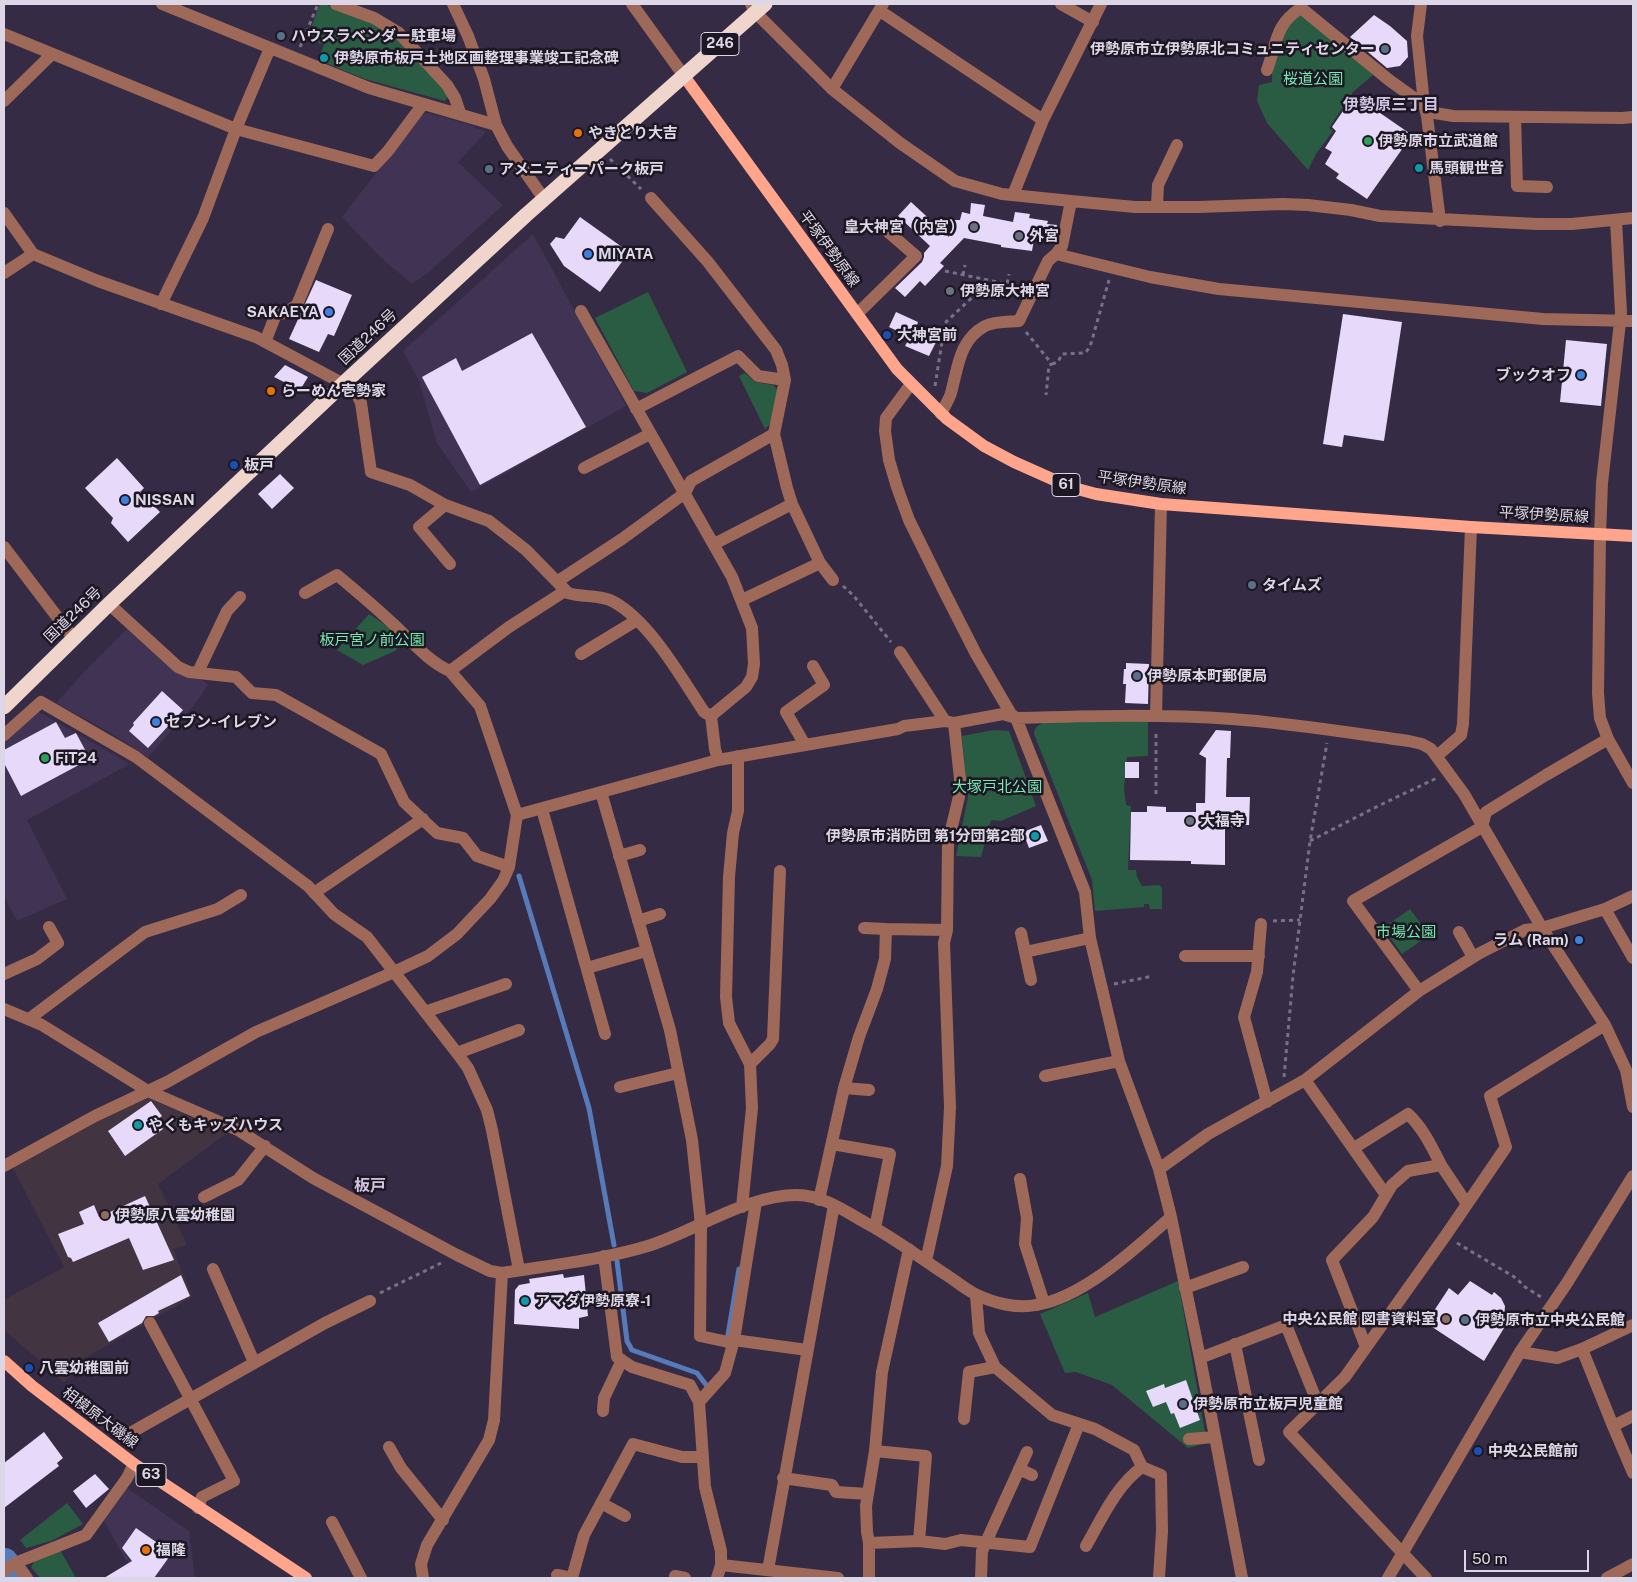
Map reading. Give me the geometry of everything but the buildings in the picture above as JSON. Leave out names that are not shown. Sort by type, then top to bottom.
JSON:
[{"type":"highway","name":"国道246号","points":[[4,707],[109,604],[344,383],[544,199],[684,76],[757,7]]},
{"type":"main road","name":"平塚伊勢原線","points":[[684,76],[892,362],[911,384],[941,414],[984,446],[1042,476],[1096,494],[1161,504],[1471,527],[1633,536]]},
{"type":"main road","name":"相模原大磯線","points":[[4,1361],[40,1392],[134,1464],[291,1575],[306,1578]]},
{"type":"street","points":[[162,4],[369,88],[496,125]]},
{"type":"street","points":[[336,4],[374,18],[399,33],[447,84],[455,98],[460,113]]},
{"type":"street","points":[[454,4],[484,80],[496,125],[544,199]]},
{"type":"street","points":[[632,4],[684,76]]},
{"type":"street","points":[[1061,4],[1093,22]]},
{"type":"street","points":[[1012,195],[1043,120],[1101,4]]},
{"type":"street","points":[[1420,4],[1417,36],[1440,221]]},
{"type":"street","points":[[1267,70],[1275,48],[1277,33],[1301,6],[1389,80],[1435,113],[1453,116],[1633,117]]},
{"type":"street","points":[[757,7],[832,89],[900,143],[955,181],[1002,194],[1135,206],[1198,208],[1282,204],[1308,205],[1380,216],[1440,221],[1537,224],[1633,218]]},
{"type":"street","points":[[832,89],[882,8],[1043,120]]},
{"type":"street","points":[[4,34],[236,129],[374,166],[423,104]]},
{"type":"street","points":[[161,304],[203,218],[236,129],[270,48]]},
{"type":"street","points":[[4,101],[52,54]]},
{"type":"street","points":[[1514,117],[1517,186],[1532,191],[1548,188]]},
{"type":"street","points":[[1157,206],[1158,185],[1177,144]]},
{"type":"street","points":[[651,198],[708,262],[776,350],[785,380],[774,434],[792,504],[820,563],[833,580]]},
{"type":"street","points":[[941,414],[950,395],[961,352],[966,342],[986,326],[1020,321],[1048,261],[1062,246],[1071,201]]},
{"type":"street","points":[[4,213],[33,254],[98,281],[256,337],[355,390],[361,403],[371,472],[410,485],[445,505],[489,521],[526,550],[562,586],[578,596],[612,601],[637,620],[664,652],[704,712],[711,716]]},
{"type":"street","points":[[1616,220],[1627,321]]},
{"type":"street","points":[[265,342],[276,314],[285,314],[297,305],[328,229]]},
{"type":"street","points":[[857,314],[916,256],[887,231]]},
{"type":"street","points":[[4,273],[33,254]]},
{"type":"street","points":[[1056,254],[1150,277],[1219,289],[1543,319],[1627,321]]},
{"type":"street","points":[[581,311],[732,577],[752,628],[754,664],[752,677],[746,687],[711,716]]},
{"type":"street","points":[[1627,321],[1618,330],[1602,483],[1598,693],[1600,718],[1608,739],[1633,783]]},
{"type":"street","points":[[636,409],[738,356],[758,376],[785,380]]},
{"type":"street","points":[[911,384],[886,418],[885,431],[889,460],[909,520],[964,630],[1011,714],[1016,718],[1085,892],[1090,938],[1119,1061],[1159,1169],[1171,1217],[1242,1578]]},
{"type":"street","points":[[584,468],[650,434]]},
{"type":"street","points":[[450,671],[684,493],[691,481],[774,434]]},
{"type":"street","points":[[714,544],[792,504]]},
{"type":"street","points":[[1156,716],[1161,504]]},
{"type":"street","points":[[445,505],[420,527],[450,564]]},
{"type":"street","points":[[1437,756],[1461,735],[1463,724],[1471,527]]},
{"type":"street","points":[[4,547],[74,639]]},
{"type":"street","points":[[742,600],[820,563]]},
{"type":"street","points":[[4,1166],[95,1116],[167,1082],[268,1026],[428,956],[457,934],[490,899],[503,881],[509,867],[517,815],[480,706],[450,671],[413,644],[391,621],[337,575],[305,594]]},
{"type":"street","points":[[198,672],[227,611],[240,597]]},
{"type":"street","points":[[109,604],[178,667],[189,672],[198,672],[210,676],[236,678],[252,693],[276,695],[381,754],[404,802],[438,833],[463,838],[477,856],[509,867]]},
{"type":"street","points":[[581,654],[637,620]]},
{"type":"street","points":[[900,652],[950,722],[961,788],[948,844],[947,930],[944,943],[950,1107],[947,1166],[926,1261]]},
{"type":"street","points":[[805,745],[786,712],[824,685],[813,666]]},
{"type":"street","points":[[4,735],[42,702],[136,757],[308,886],[334,914],[367,937],[457,1052],[474,1079],[486,1110],[519,1270]]},
{"type":"street","points":[[517,815],[718,760],[898,729],[904,726],[950,722],[1003,714],[1016,718],[1156,716],[1232,719],[1329,730],[1422,744],[1431,749],[1437,756],[1464,794],[1542,928],[1605,1025],[1626,1070],[1633,1107]]},
{"type":"street","points":[[711,716],[718,760]]},
{"type":"street","points":[[1419,991],[1353,901],[1482,827],[1486,812],[1546,774],[1608,739]]},
{"type":"street","points":[[738,756],[738,811],[732,833],[729,877],[726,997],[729,1023],[750,1064],[752,1108],[742,1207]]},
{"type":"street","points":[[601,792],[670,1030],[692,1140],[700,1225],[700,1336],[807,1350]]},
{"type":"street","points":[[542,809],[605,1034]]},
{"type":"street","points":[[314,893],[423,819]]},
{"type":"street","points":[[619,856],[640,850]]},
{"type":"street","points":[[750,1064],[773,1039],[780,871]]},
{"type":"street","points":[[29,1019],[145,932],[218,909],[241,895]]},
{"type":"street","points":[[1159,1169],[1208,1134],[1305,1080],[1419,991],[1473,957],[1525,930],[1542,928],[1605,909],[1633,896]]},
{"type":"street","points":[[1605,909],[1633,958]]},
{"type":"street","points":[[638,921],[660,914]]},
{"type":"street","points":[[1261,924],[1257,972],[1244,1017],[1267,1102]]},
{"type":"street","points":[[4,974],[36,960],[58,943],[49,927]]},
{"type":"street","points":[[864,928],[947,930]]},
{"type":"street","points":[[819,1200],[844,1088],[858,1037],[877,989],[885,959],[886,929]]},
{"type":"street","points":[[1021,932],[1031,980]]},
{"type":"street","points":[[1459,932],[1473,957]]},
{"type":"street","points":[[1025,952],[1090,938]]},
{"type":"street","points":[[587,968],[646,951]]},
{"type":"street","points":[[1184,956],[1259,956]]},
{"type":"street","points":[[426,1012],[500,982]]},
{"type":"street","points":[[4,1009],[42,1025],[148,1091],[238,1130],[313,1178],[490,1271],[502,1273],[604,1256],[653,1244],[756,1202],[796,1195],[809,1196],[834,1205],[909,1249],[976,1295],[1009,1305],[1034,1306],[1066,1295],[1106,1271],[1171,1217]]},
{"type":"street","points":[[1426,1578],[1289,1432],[1344,1377],[1446,1236],[1506,1147],[1490,1096],[1605,1025]]},
{"type":"street","points":[[457,1052],[507,1040],[519,1030]]},
{"type":"street","points":[[1045,1076],[1119,1061]]},
{"type":"street","points":[[620,1087],[678,1073]]},
{"type":"street","points":[[1305,1080],[1386,1195]]},
{"type":"street","points":[[844,1088],[869,1090]]},
{"type":"street","points":[[1354,1148],[1408,1114],[1414,1119],[1429,1141],[1441,1165],[1467,1204]]},
{"type":"street","points":[[832,1144],[890,1154],[875,1228]]},
{"type":"street","points":[[204,1197],[238,1180],[265,1146]]},
{"type":"street","points":[[1366,1347],[1332,1260],[1373,1216],[1392,1185],[1408,1171],[1441,1165]]},
{"type":"street","points":[[1388,1578],[1520,1352],[1553,1304],[1633,1176]]},
{"type":"street","points":[[1020,1179],[1027,1218],[1025,1244],[1044,1304]]},
{"type":"street","points":[[699,1402],[725,1373],[733,1341],[756,1202]]},
{"type":"street","points":[[768,1570],[834,1205]]},
{"type":"street","points":[[868,1578],[868,1494],[885,1385],[882,1372],[909,1249]]},
{"type":"street","points":[[604,1256],[617,1357],[632,1367],[690,1385],[699,1402],[705,1487],[721,1551],[721,1565],[717,1578]]},
{"type":"street","points":[[1185,1288],[1243,1267]]},
{"type":"street","points":[[213,1269],[254,1362]]},
{"type":"street","points":[[423,1578],[421,1564],[427,1545],[489,1440],[494,1420],[502,1273]]},
{"type":"street","points":[[976,1295],[979,1333],[994,1367],[1052,1415],[1095,1429],[1134,1450],[1142,1466],[1161,1475],[1162,1531],[1159,1578]]},
{"type":"street","points":[[132,1432],[189,1398],[325,1323],[370,1302]]},
{"type":"street","points":[[150,1323],[234,1481],[202,1497],[198,1508]]},
{"type":"street","points":[[1200,1358],[1286,1325],[1318,1404]]},
{"type":"street","points":[[1520,1352],[1558,1358],[1633,1325]]},
{"type":"street","points":[[1235,1344],[1259,1460]]},
{"type":"street","points":[[1582,1349],[1633,1473]]},
{"type":"street","points":[[603,1411],[604,1398],[622,1360]]},
{"type":"street","points":[[964,1419],[969,1372],[994,1367]]},
{"type":"street","points":[[1613,1426],[1633,1416]]},
{"type":"street","points":[[869,1543],[919,1541],[945,1544],[961,1540],[1030,1547],[1079,1424]]},
{"type":"street","points":[[1188,1439],[1215,1437]]},
{"type":"street","points":[[557,1575],[572,1578],[584,1534],[633,1444],[682,1457],[703,1457]]},
{"type":"street","points":[[390,1447],[401,1468],[442,1520]]},
{"type":"street","points":[[875,1451],[926,1456],[919,1541]]},
{"type":"street","points":[[981,1578],[982,1551],[1026,1452]]},
{"type":"street","points":[[4,1571],[15,1563],[86,1535],[127,1478],[134,1464]]},
{"type":"street","points":[[1086,1546],[1118,1491],[1133,1473],[1142,1466]]},
{"type":"street","points":[[1019,1469],[1032,1475]]},
{"type":"street","points":[[784,1478],[832,1485],[836,1492],[868,1494]]},
{"type":"street","points":[[601,1503],[625,1516]]},
{"type":"street","points":[[332,1522],[362,1578]]},
{"type":"street","points":[[15,1563],[28,1578]]},
{"type":"street","points":[[1607,1578],[1633,1564]]},
{"type":"street","points":[[721,1565],[838,1578]]},
{"type":"path","points":[[295,58],[318,4]]},
{"type":"path","points":[[600,150],[651,198]]},
{"type":"path","points":[[963,275],[965,265]]},
{"type":"path","points":[[1046,395],[1049,365],[1058,362],[1062,354],[1085,353],[1090,347],[1113,268]]},
{"type":"path","points":[[945,271],[1007,284],[1009,274]]},
{"type":"path","points":[[934,389],[945,323],[984,286],[985,279]]},
{"type":"path","points":[[1020,321],[1052,364]]},
{"type":"path","points":[[833,580],[838,581],[853,595],[900,652]]},
{"type":"path","points":[[1156,716],[1156,794]]},
{"type":"path","points":[[1285,1092],[1283,1087],[1293,976],[1310,841],[1329,730]]},
{"type":"path","points":[[1310,841],[1378,806],[1449,773]]},
{"type":"path","points":[[1261,924],[1264,922],[1300,920]]},
{"type":"path","points":[[1101,987],[1153,976]]},
{"type":"path","points":[[1446,1236],[1516,1278],[1525,1288],[1553,1304]]},
{"type":"path","points":[[370,1302],[375,1295],[457,1255]]},
{"type":"shaded area","points":[[428,113],[467,124],[486,132],[458,162],[503,205],[429,272],[412,284],[378,255],[342,217],[421,115]]},
{"type":"shaded area","points":[[533,234],[626,406],[471,492],[437,443],[419,381],[403,351]]},
{"type":"shaded area","points":[[127,629],[174,671],[185,677],[202,680],[208,685],[195,704],[148,757],[109,732],[56,703]]},
{"type":"shaded area","points":[[39,712],[130,764],[27,820],[67,899],[17,921],[4,896],[4,740]]},
{"type":"shaded area","name":"伊勢原八雲幼稚園","points":[[148,1098],[227,1133],[158,1184],[187,1245],[173,1249],[192,1297],[81,1360],[79,1367],[64,1382],[4,1330],[4,1300],[64,1267],[13,1168],[99,1121]]},
{"type":"shaded area","points":[[127,1488],[189,1531],[195,1578],[143,1578],[125,1559],[104,1521]]},
{"type":"green space","points":[[320,4],[325,4],[373,24],[395,37],[449,95],[445,101],[365,79],[318,60],[324,45],[307,38]]},
{"type":"green space","name":"桜道公園","points":[[1304,15],[1373,75],[1353,92],[1329,128],[1333,131],[1316,154],[1308,170],[1267,123],[1257,101],[1259,85],[1272,82],[1272,70],[1285,32],[1297,16]]},
{"type":"green space","points":[[648,292],[687,372],[647,393],[634,391],[595,318]]},
{"type":"green space","points":[[745,373],[755,382],[773,385],[778,390],[773,421],[765,429],[739,376]]},
{"type":"green space","name":"板戸宮ノ前公園","points":[[369,614],[387,626],[403,641],[395,651],[363,665],[337,650]]},
{"type":"green space","points":[[1148,719],[1148,756],[1127,757],[1124,789],[1126,805],[1131,806],[1128,870],[1136,870],[1137,877],[1142,886],[1159,885],[1162,888],[1162,909],[1150,909],[1149,904],[1144,904],[1144,907],[1095,911],[1092,880],[1034,732],[1043,723]]},
{"type":"green space","name":"大塚戸北公園","points":[[994,730],[1009,731],[1036,806],[1001,821],[991,820],[981,857],[956,856],[968,797],[962,736]]},
{"type":"green space","name":"市場公園","points":[[1410,909],[1429,935],[1402,954],[1383,928]]},
{"type":"green space","points":[[1178,1281],[1207,1443],[1188,1448],[1112,1385],[1076,1372],[1065,1373],[1040,1314],[1088,1293],[1095,1317]]},
{"type":"green space","points":[[67,1503],[83,1524],[51,1541],[26,1548],[20,1540]]},
{"type":"green space","points":[[60,1550],[76,1578],[40,1578],[31,1567],[37,1557]]},
{"type":"waterway","points":[[519,876],[589,1108],[614,1245]]},
{"type":"waterway","points":[[617,1261],[627,1341],[632,1350],[697,1373],[707,1386]]},
{"type":"waterway","points":[[728,1335],[739,1269]]},
{"type":"waterway","points":[[4,1563],[16,1578]]},
{"type":"place","name":"ハウスラベンダー駐車場","points":[[281,36]]},
{"type":"place","name":"伊勢原市立伊勢原北コミュニティセンター","points":[[1385,49]]},
{"type":"place","name":"伊勢原市板戸土地区画整理事業竣工記念碑","points":[[324,58]]},
{"type":"place","name":"やきとり大吉","points":[[578,133]]},
{"type":"place","name":"伊勢原市立武道館","points":[[1368,141]]},
{"type":"place","name":"馬頭観世音","points":[[1419,168]]},
{"type":"place","name":"アメニティーパーク板戸","points":[[489,169]]},
{"type":"place","name":"皇大神宮（内宮）","points":[[974,227]]},
{"type":"place","name":"外宮","points":[[1019,236]]},
{"type":"place","name":"MIYATA","points":[[588,254]]},
{"type":"place","name":"伊勢原大神宮","points":[[950,291]]},
{"type":"place","name":"SAKAEYA","points":[[329,312]]},
{"type":"place","name":"大神宮前","points":[[887,335]]},
{"type":"place","name":"ブックオフ","points":[[1581,375]]},
{"type":"place","name":"らーめん壱勢家","points":[[271,391]]},
{"type":"place","name":"板戸","points":[[234,465]]},
{"type":"place","name":"NISSAN","points":[[125,500]]},
{"type":"place","name":"タイムズ","points":[[1252,585]]},
{"type":"place","name":"伊勢原本町郵便局","points":[[1137,676]]},
{"type":"place","name":"セブン-イレブン","points":[[156,722]]},
{"type":"place","name":"FiT24","points":[[45,758]]},
{"type":"place","name":"大福寺","points":[[1190,821]]},
{"type":"place","name":"伊勢原市消防団 第1分団第2部","points":[[1035,836]]},
{"type":"place","name":"ラム (Ram)","points":[[1579,940]]},
{"type":"place","name":"やくもキッズハウス","points":[[138,1125]]},
{"type":"place","name":"伊勢原八雲幼稚園","points":[[105,1215]]},
{"type":"place","name":"アマダ伊勢原寮-1","points":[[525,1301]]},
{"type":"place","name":"中央公民館 図書資料室","points":[[1446,1319]]},
{"type":"place","name":"伊勢原市立中央公民館","points":[[1465,1320]]},
{"type":"place","name":"八雲幼稚園前","points":[[29,1368]]},
{"type":"place","name":"伊勢原市立板戸児童館","points":[[1183,1404]]},
{"type":"place","name":"中央公民館前","points":[[1478,1451]]},
{"type":"place","name":"福隆","points":[[146,1550]]},
{"type":"district","name":"伊勢原三丁目","points":[[1391,105]]},
{"type":"district","name":"板戸","points":[[370,1186]]}]
